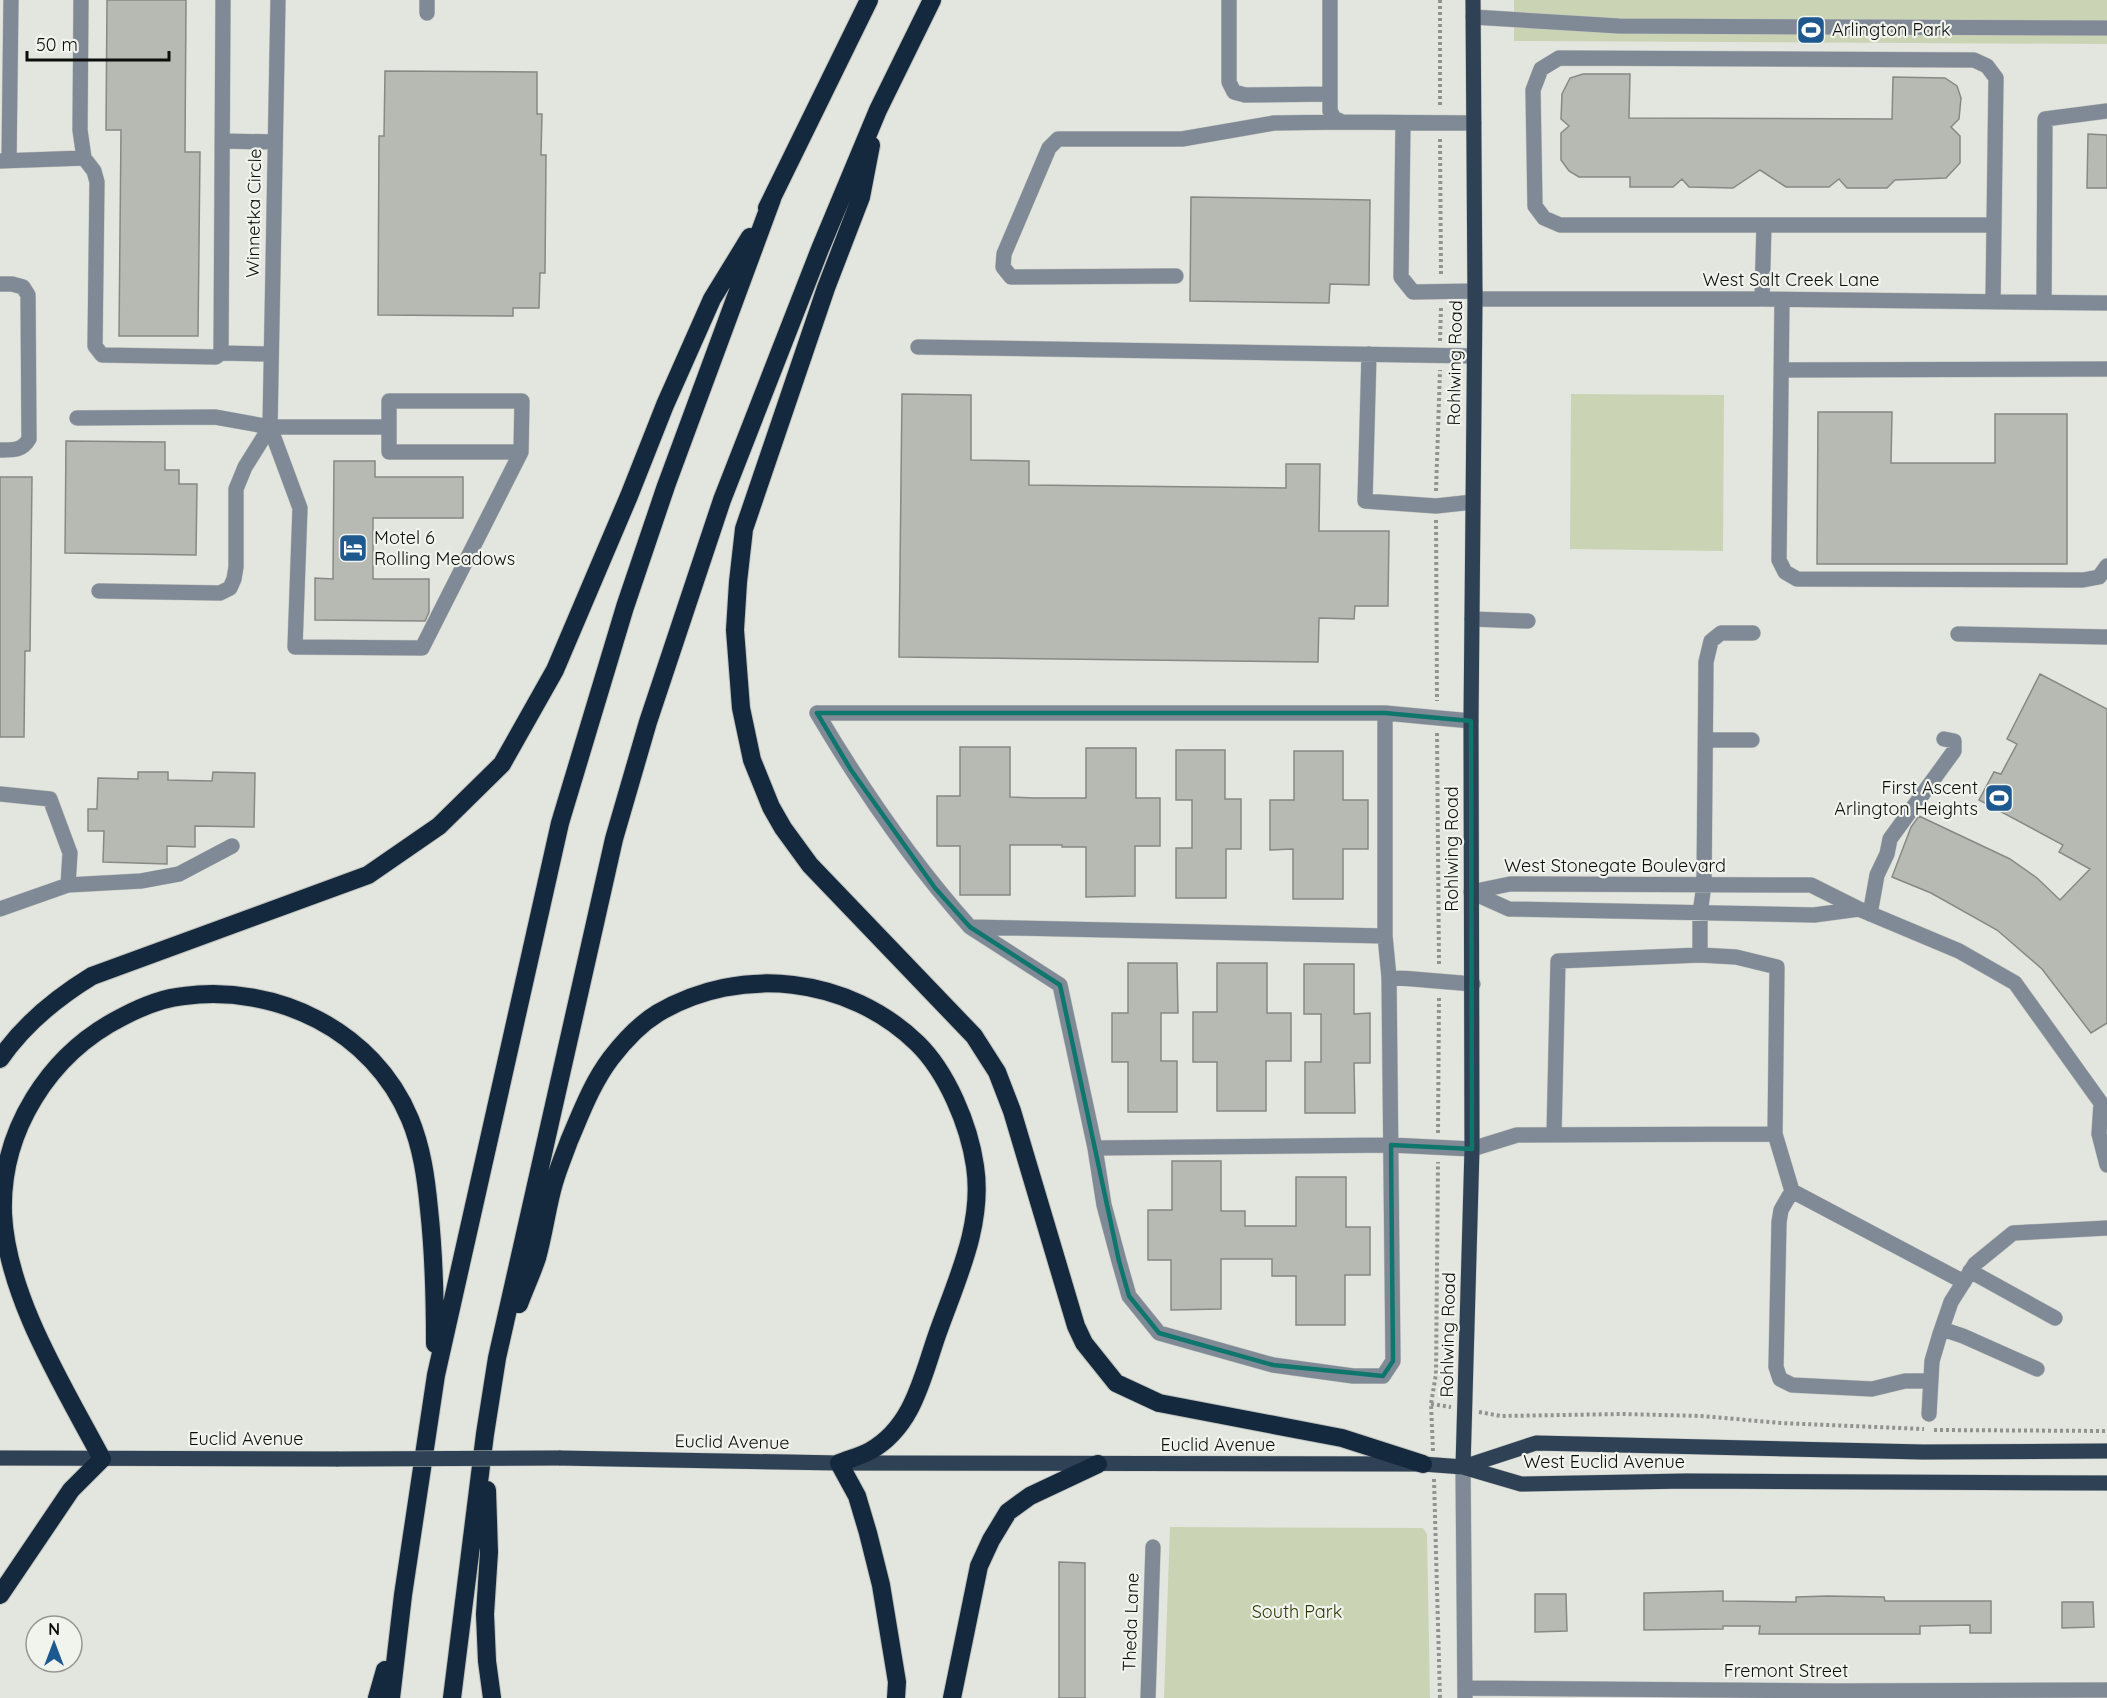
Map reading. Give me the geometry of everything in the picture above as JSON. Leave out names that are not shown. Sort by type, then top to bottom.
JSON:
[{"type":"highway","points":[[0,1059],[39,1014],[62,994],[92,976],[368,875],[439,826],[502,764],[555,670],[665,405],[712,299],[772,199],[869,0]]},
{"type":"highway","points":[[452,1698],[485,1434],[497,1358],[614,839],[648,722],[722,500],[820,249],[878,110],[932,0]]},
{"type":"highway","points":[[878,110],[861,197],[826,288],[744,529],[735,630],[737,671],[746,734],[752,760],[763,788],[783,828],[810,865],[957,1017],[988,1057],[1005,1089],[1076,1326],[1084,1343],[1116,1383],[1159,1403],[1342,1438],[1423,1464]]},
{"type":"highway","points":[[391,1698],[403,1595],[436,1375],[560,823],[625,607],[666,486],[772,199]]},
{"type":"highway","points":[[497,1358],[537,1257],[554,1180],[585,1101],[609,1060],[634,1032],[658,1013],[693,997],[722,988],[777,982],[811,986],[840,995],[868,1007],[894,1023],[919,1045],[936,1067],[957,1104],[968,1133],[976,1185],[975,1207],[967,1248],[911,1409],[892,1435],[869,1451],[839,1463],[857,1496],[868,1533],[897,1682],[896,1698]]},
{"type":"highway","points":[[0,1595],[71,1490],[102,1459],[47,1354],[11,1268],[3,1215],[3,1190],[7,1161],[29,1105],[62,1059],[103,1026],[143,1007],[182,996],[230,994],[268,1000],[301,1011],[327,1024],[374,1062],[395,1091],[409,1117],[416,1136],[426,1184],[434,1258],[436,1375]]},
{"type":"highway","points":[[485,1434],[489,1552],[485,1614],[486,1661],[492,1698]]},
{"type":"highway","points":[[952,1698],[980,1566],[991,1540],[1008,1512],[1030,1496],[1098,1464]]},
{"type":"highway","points":[[378,1698],[403,1595]]},
{"type":"main road","name":"Rohlwing Road","points":[[1463,1467],[1472,1149],[1471,721],[1475,295],[1473,0]]},
{"type":"main road","name":"West Euclid Avenue","points":[[1463,1467],[1536,1443],[1923,1452],[2107,1450]]},
{"type":"main road","name":"Euclid Avenue","points":[[0,1458],[559,1458],[839,1463],[1423,1464],[1463,1467]]},
{"type":"main road","name":"West Euclid Avenue","points":[[1463,1467],[1521,1484],[1686,1481],[2107,1483]]},
{"type":"street","points":[[11,0],[4,161],[84,158]]},
{"type":"street","points":[[81,0],[80,130],[84,158],[94,171],[97,182],[95,346],[102,355],[216,357],[221,352],[223,0]]},
{"type":"street","name":"Winnetka Circle","points":[[270,427],[278,0]]},
{"type":"street","points":[[1229,0],[1229,82],[1234,92],[1245,95],[1330,94]]},
{"type":"street","points":[[1330,0],[1330,111],[1334,118],[1342,122]]},
{"type":"street","points":[[1473,17],[1619,26],[2107,28]]},
{"type":"street","points":[[1993,301],[1996,78],[1988,66],[1974,60],[1559,58],[1541,69],[1533,90],[1535,206],[1544,218],[1560,225],[1994,225]]},
{"type":"street","points":[[2044,301],[2045,118],[2107,111]]},
{"type":"street","points":[[1176,276],[1011,277],[1003,267],[1004,254],[1049,148],[1058,139],[1182,139],[1274,123],[1474,123]]},
{"type":"street","name":"West Salt Creek Lane","points":[[1403,123],[1401,278],[1413,292],[1782,300],[2107,303]]},
{"type":"street","points":[[222,141],[275,142]]},
{"type":"street","points":[[1762,299],[1764,225]]},
{"type":"street","points":[[0,284],[23,287],[28,295],[29,439],[25,446],[15,450],[0,450]]},
{"type":"street","points":[[1782,300],[1779,560],[1785,573],[1797,579],[2083,580],[2099,577],[2107,566]]},
{"type":"street","points":[[918,347],[1474,356]]},
{"type":"street","points":[[221,352],[271,354]]},
{"type":"street","points":[[1369,354],[1365,501],[1436,506],[1473,502]]},
{"type":"street","points":[[1781,370],[2107,369]]},
{"type":"street","points":[[270,427],[300,508],[295,647],[422,648],[521,452],[522,401],[389,401],[389,452],[521,452]]},
{"type":"street","points":[[77,418],[215,417],[270,427],[389,427]]},
{"type":"street","points":[[99,591],[220,592],[230,588],[236,567],[236,489],[245,467],[270,427]]},
{"type":"street","points":[[1472,619],[1528,621]]},
{"type":"street","points":[[1700,955],[1700,913],[1704,885],[1706,662],[1711,641],[1721,633],[1753,633]]},
{"type":"street","points":[[1958,634],[2107,636]]},
{"type":"street","points":[[1385,713],[1385,936],[1389,978],[1393,1361],[1383,1376],[1353,1376],[1273,1365],[1159,1333],[1129,1296],[1104,1205],[1095,1148],[1060,986],[970,927],[935,888],[851,770],[817,713],[1385,713],[1471,721]]},
{"type":"street","points":[[1471,892],[1509,909],[1814,915],[1864,911],[1887,854],[1890,838],[1954,751],[1954,741],[1944,739]]},
{"type":"street","points":[[1706,740],[1752,740]]},
{"type":"street","points":[[0,794],[50,800],[70,853],[68,885]]},
{"type":"street","points":[[0,909],[68,885],[141,880],[179,874],[232,846]]},
{"type":"street","name":"West Stonegate Boulevard","points":[[1471,892],[1510,884],[1811,885],[1864,911],[1959,951],[2015,983],[2105,1103],[2099,1134],[2107,1165]]},
{"type":"street","points":[[970,927],[1385,936]]},
{"type":"street","points":[[1554,1134],[1558,961],[1700,955],[1736,957],[1777,967],[1775,1134],[1792,1191],[1781,1210],[1778,1244],[1776,1367],[1780,1379],[1792,1385],[1872,1389],[1905,1381],[1931,1381]]},
{"type":"street","points":[[1389,978],[1473,984]]},
{"type":"street","points":[[1095,1148],[1390,1145],[1472,1149],[1517,1135],[1775,1134]]},
{"type":"street","points":[[1792,1191],[2055,1318]]},
{"type":"street","points":[[1929,1414],[1932,1361],[1950,1302],[1975,1264],[2013,1233],[2107,1228]]},
{"type":"street","points":[[1942,1329],[2037,1369]]},
{"type":"street","name":"Rohlwing Road","points":[[1463,1467],[1465,1693]]},
{"type":"street","name":"Theda Lane","points":[[1148,1698],[1153,1547]]},
{"type":"street","name":"Fremont Street","points":[[1465,1693],[1834,1695],[2107,1690]]},
{"type":"path","points":[[1501,1416],[1623,1414],[1690,1416],[1855,1428],[2107,1431]]},
{"type":"path","points":[[1437,1538],[1440,1698]]},
{"type":"highlighted area","points":[[817,713],[1385,713],[1471,721],[1472,1149],[1391,1145],[1393,1361],[1383,1376],[1273,1365],[1159,1333],[1129,1296],[1119,1261],[1060,985],[970,927],[935,888],[851,770]]},
{"type":"green space","name":"Arlington Park","points":[[1514,0],[2107,0],[2107,44],[1514,41]]},
{"type":"green space","points":[[1571,394],[1724,395],[1723,551],[1570,549]]},
{"type":"green space","name":"South Park","points":[[1170,1527],[1423,1528],[1427,1534],[1430,1698],[1164,1698]]},
{"type":"building","points":[[107,0],[186,0],[185,152],[200,152],[198,336],[119,336],[121,130],[106,130]]},
{"type":"building","points":[[385,71],[537,72],[537,114],[542,114],[541,155],[546,155],[545,273],[540,273],[539,308],[513,308],[513,316],[378,315],[379,136],[384,136]]},
{"type":"building","points":[[1583,74],[1630,74],[1629,118],[1892,119],[1893,77],[1945,78],[1957,86],[1961,98],[1959,119],[1951,127],[1960,136],[1960,163],[1946,178],[1895,180],[1887,188],[1847,188],[1839,179],[1829,187],[1786,187],[1760,170],[1733,188],[1689,187],[1682,179],[1673,187],[1630,187],[1630,177],[1579,177],[1569,171],[1561,160],[1561,133],[1569,126],[1561,119],[1562,94],[1570,78]]},
{"type":"building","points":[[2088,134],[2107,135],[2107,188],[2087,188]]},
{"type":"building","points":[[1191,197],[1370,200],[1369,285],[1330,284],[1329,303],[1190,301]]},
{"type":"building","points":[[902,394],[971,395],[971,460],[1029,461],[1029,485],[1286,488],[1286,464],[1320,464],[1319,531],[1389,531],[1388,606],[1355,606],[1354,619],[1319,618],[1318,662],[899,657]]},
{"type":"building","points":[[1818,412],[1892,412],[1891,463],[1995,463],[1995,414],[2067,414],[2067,564],[1817,564]]},
{"type":"building","points":[[66,441],[165,442],[165,470],[179,470],[179,484],[197,484],[196,555],[65,553]]},
{"type":"building","name":"Motel 6 Rolling Meadows","points":[[334,461],[375,461],[375,477],[463,477],[463,518],[373,518],[373,579],[429,579],[429,612],[425,621],[315,620],[315,578],[333,579]]},
{"type":"building","points":[[0,477],[32,477],[30,651],[25,651],[24,737],[0,737]]},
{"type":"building","points":[[2040,674],[2107,709],[2107,1023],[2091,1033],[2042,969],[1997,930],[1931,893],[1892,877],[1911,827],[1919,816],[2010,859],[2037,878],[2060,900],[2090,869],[2059,852],[2063,845],[1979,800],[1994,772],[2001,774],[2017,744],[2007,739]]},
{"type":"building","points":[[960,747],[1010,747],[1010,797],[1034,798],[1086,798],[1086,748],[1136,748],[1136,798],[1160,798],[1160,846],[1135,846],[1135,896],[1086,897],[1086,847],[1062,847],[1062,845],[1010,845],[1010,895],[960,895],[960,846],[937,846],[937,796],[960,796]]},
{"type":"building","points":[[1176,750],[1225,750],[1225,799],[1241,799],[1241,849],[1226,849],[1226,898],[1176,898],[1176,848],[1192,848],[1192,800],[1176,800]]},
{"type":"building","points":[[1294,751],[1343,751],[1343,800],[1368,800],[1368,849],[1343,849],[1343,899],[1293,899],[1293,849],[1270,850],[1270,800],[1294,800]]},
{"type":"building","points":[[138,772],[168,772],[168,780],[212,781],[213,772],[255,773],[254,827],[195,826],[195,847],[167,846],[167,864],[103,862],[104,831],[88,831],[88,809],[97,809],[98,778],[138,779]]},
{"type":"building","points":[[1128,963],[1177,963],[1178,1013],[1161,1013],[1161,1061],[1177,1061],[1177,1112],[1128,1112],[1128,1062],[1112,1062],[1112,1013],[1128,1013]]},
{"type":"building","points":[[1217,963],[1267,963],[1267,1013],[1291,1013],[1291,1061],[1266,1061],[1266,1111],[1217,1111],[1217,1062],[1193,1062],[1193,1012],[1217,1012]]},
{"type":"building","points":[[1304,964],[1354,964],[1354,1014],[1370,1013],[1370,1063],[1354,1063],[1355,1113],[1305,1113],[1305,1062],[1321,1062],[1321,1014],[1304,1014]]},
{"type":"building","points":[[1172,1161],[1221,1161],[1221,1211],[1245,1211],[1245,1226],[1296,1226],[1296,1177],[1346,1177],[1346,1227],[1370,1227],[1370,1275],[1345,1275],[1345,1325],[1296,1325],[1296,1276],[1272,1276],[1272,1259],[1221,1259],[1221,1309],[1171,1310],[1171,1260],[1148,1260],[1148,1210],[1172,1210]]},
{"type":"building","points":[[1059,1562],[1085,1563],[1085,1698],[1059,1698]]},
{"type":"building","points":[[1723,1591],[1723,1601],[1796,1602],[1796,1597],[1827,1596],[1884,1597],[1885,1601],[1991,1601],[1991,1633],[1970,1633],[1970,1625],[1920,1626],[1920,1634],[1759,1634],[1760,1626],[1644,1630],[1644,1593]]},
{"type":"building","points":[[1535,1594],[1566,1594],[1567,1631],[1535,1632]]},
{"type":"building","points":[[2062,1602],[2093,1602],[2094,1627],[2062,1628]]},
{"type":"place","name":"Arlington Park","points":[[1811,30]]},
{"type":"place","name":"Motel 6 Rolling Meadows","points":[[353,548]]},
{"type":"place","name":"First Ascent Arlington Heights","points":[[1999,798]]}]
